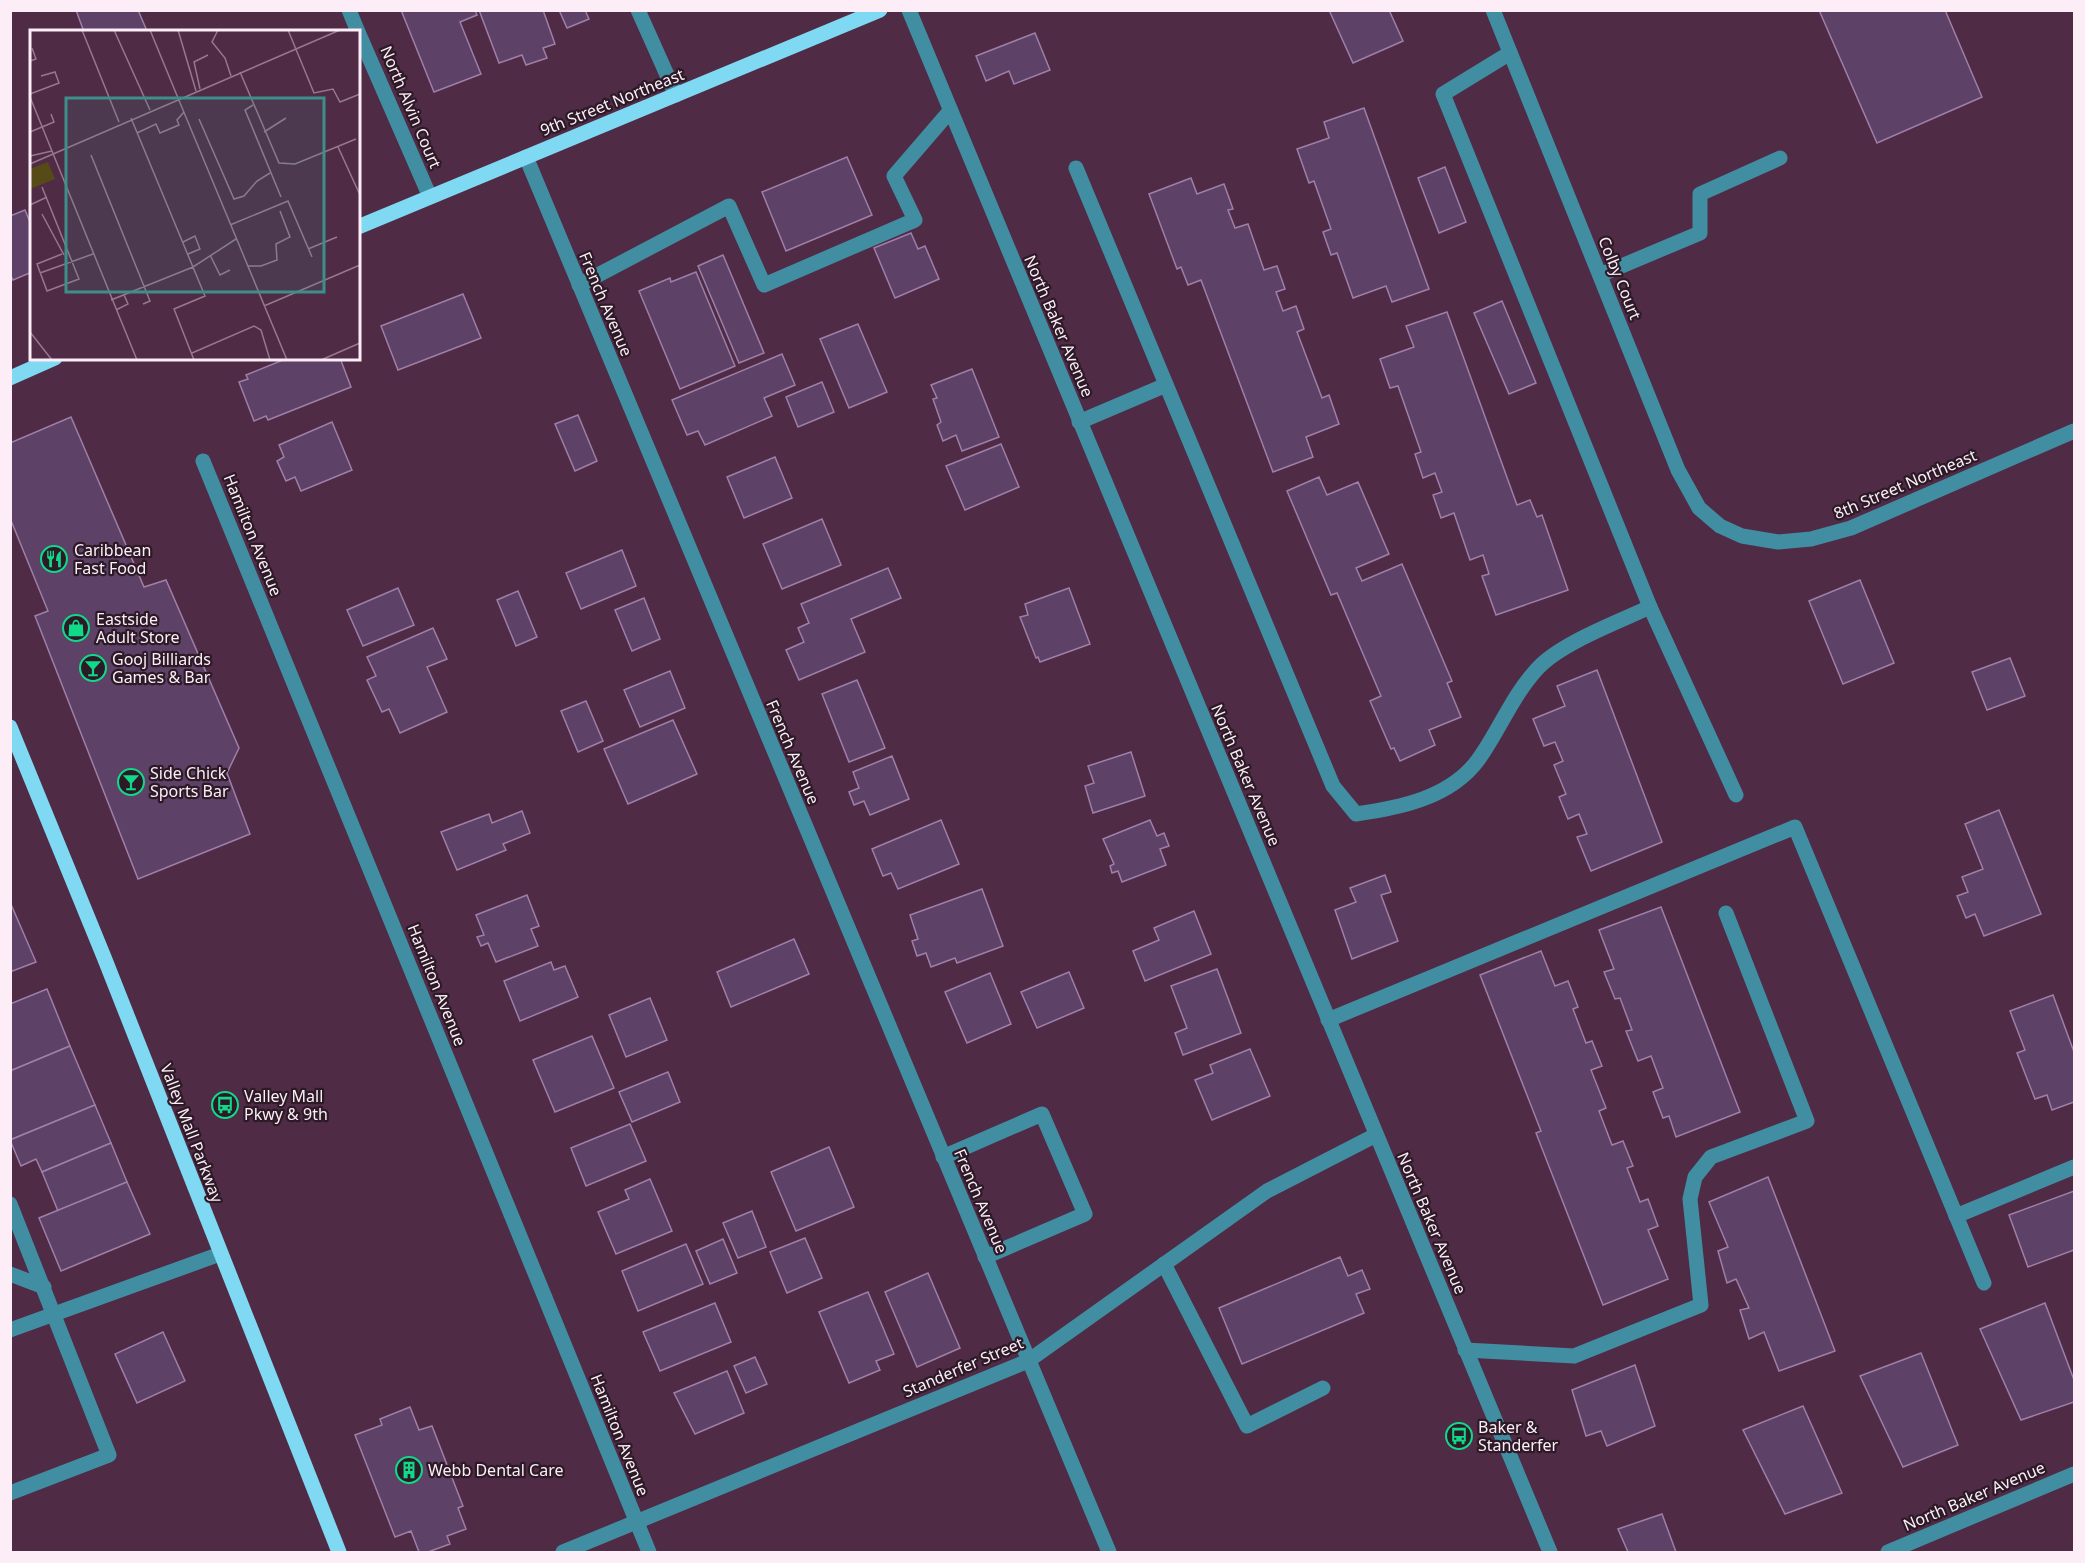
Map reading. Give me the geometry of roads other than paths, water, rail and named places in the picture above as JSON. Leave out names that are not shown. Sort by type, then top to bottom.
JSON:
[{"type":"main road","name":"9th Street Northeast","points":[[360,226],[880,10]]},
{"type":"main road","points":[[10,378],[50,360]]},
{"type":"main road","name":"Valley Mall Parkway","points":[[10,727],[104,957],[339,1552]]},
{"type":"street","name":"North Alvin Court","points":[[349,10],[357,30]]},
{"type":"street","points":[[638,10],[676,95]]},
{"type":"street","name":"North Baker Avenue","points":[[909,10],[1550,1552]]},
{"type":"street","name":"Colby Court","points":[[1493,10],[1678,470],[1699,508],[1720,526],[1742,537]]},
{"type":"street","name":"North Alvin Court","points":[[360,37],[430,196]]},
{"type":"street","points":[[1510,53],[1443,94],[1650,608],[1736,795]]},
{"type":"street","points":[[579,285],[729,206],[764,285],[915,220],[894,176],[950,111]]},
{"type":"street","name":"French Avenue","points":[[526,158],[1109,1552]]},
{"type":"street","points":[[1599,274],[1700,233],[1700,194],[1780,158]]},
{"type":"street","points":[[1076,168],[1333,786],[1356,814],[1389,809],[1440,792],[1477,762],[1507,709],[1539,667],[1577,642],[1650,608]]},
{"type":"street","points":[[1079,422],[1166,385]]},
{"type":"street","name":"8th Street Northeast","points":[[1742,537],[1778,542],[1811,539],[1851,528],[2074,431]]},
{"type":"street","name":"Hamilton Avenue","points":[[203,461],[649,1552]]},
{"type":"street","points":[[1328,1020],[1795,827],[1984,1283]]},
{"type":"street","points":[[1466,1350],[1574,1356],[1701,1305],[1690,1199],[1695,1177],[1712,1157],[1807,1121],[1726,912]]},
{"type":"street","points":[[943,1157],[1042,1114],[1085,1214],[985,1257]]},
{"type":"street","name":"Standerfer Street","points":[[563,1552],[588,1548],[636,1523],[1028,1361],[1267,1191],[1376,1135]]},
{"type":"street","points":[[1956,1216],[2074,1167]]},
{"type":"street","points":[[10,1204],[109,1455],[10,1493]]},
{"type":"street","points":[[10,1330],[220,1254]]},
{"type":"street","points":[[1164,1264],[1247,1426],[1323,1388]]},
{"type":"street","points":[[10,1274],[44,1287]]},
{"type":"street","name":"North Baker Avenue","points":[[1888,1552],[2074,1473]]},
{"type":"place","name":"Caribbean Fast Food","points":[[54,559]]},
{"type":"place","name":"Eastside Adult Store","points":[[76,628]]},
{"type":"place","name":"Gooj Billiards Games & Bar","points":[[93,668]]},
{"type":"place","name":"Side Chick Sports Bar","points":[[131,782]]},
{"type":"place","name":"Valley Mall Pkwy & 9th","points":[[225,1105]]},
{"type":"place","name":"Baker & Standerfer","points":[[1459,1436]]},
{"type":"place","name":"Webb Dental Care","points":[[409,1470]]}]
